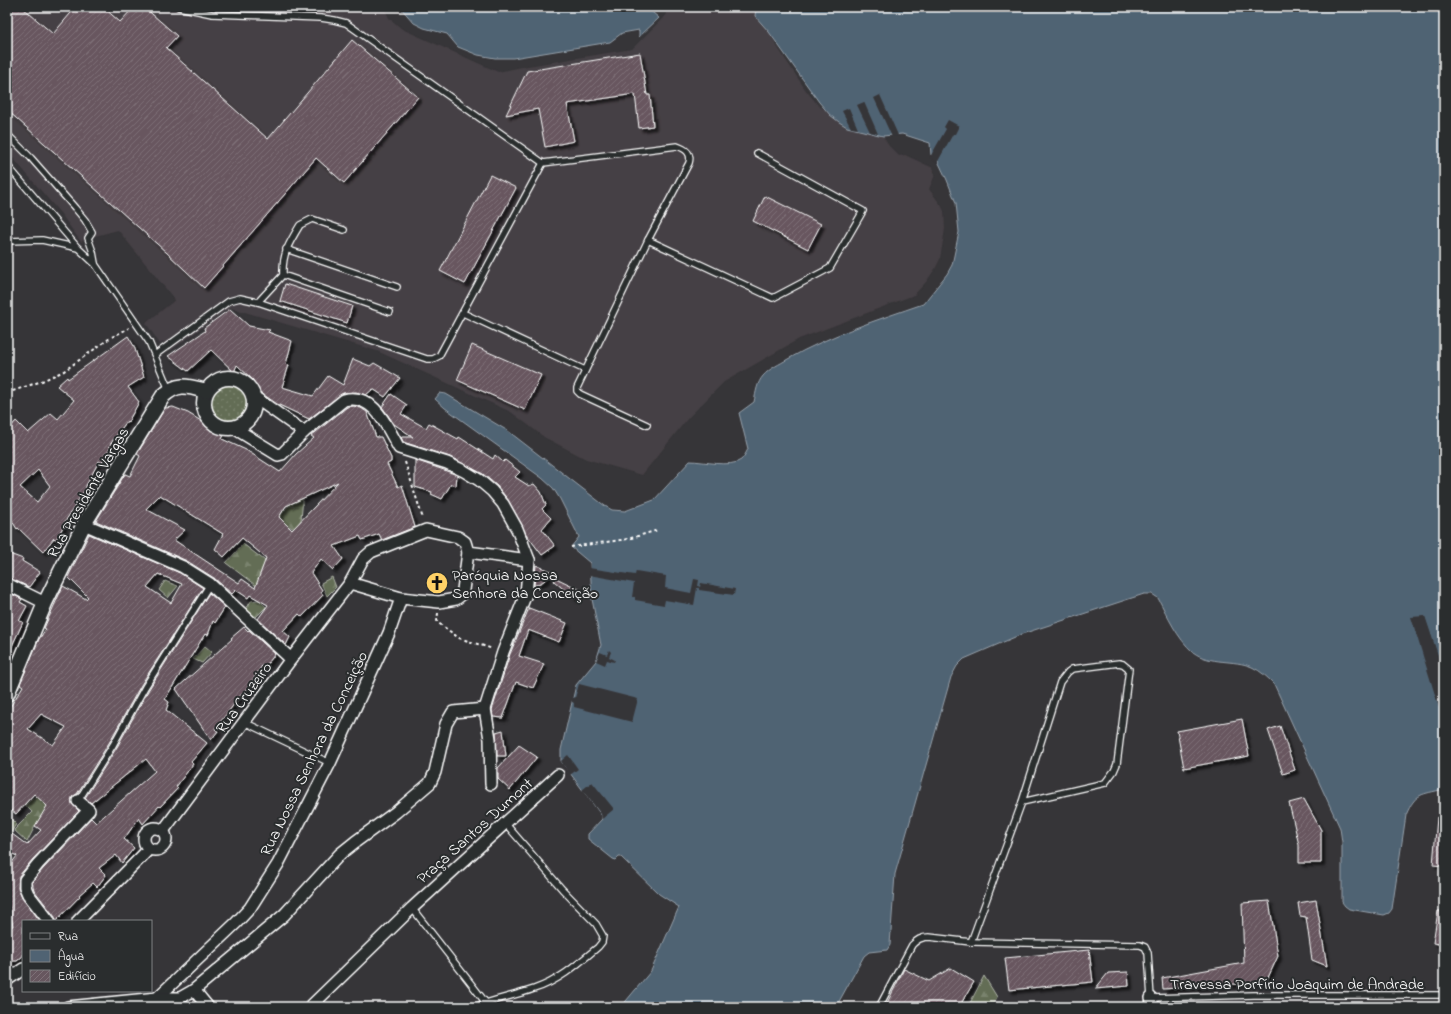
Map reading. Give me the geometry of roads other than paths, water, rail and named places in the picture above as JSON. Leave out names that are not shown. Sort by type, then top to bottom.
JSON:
[{"type":"street","points":[[226,377],[235,378],[243,382],[249,388],[253,396],[254,404],[252,412],[248,420],[242,425],[234,428],[218,426],[211,421],[206,414],[203,399],[211,384],[218,379],[226,377]]},
{"type":"street","points":[[169,390],[178,386],[187,386],[206,391]]},
{"type":"street","name":"Rua Presidente Vargas","points":[[7,694],[45,603],[84,524],[163,396],[169,390]]},
{"type":"street","points":[[253,396],[304,432]]},
{"type":"street","points":[[234,428],[278,455],[282,454],[304,432],[344,400],[352,398],[365,402],[377,411],[399,448],[447,463],[464,471],[479,480],[492,491],[503,504],[517,529],[529,560],[526,594],[503,652],[485,709],[490,739],[492,784]]},
{"type":"street","points":[[84,524],[183,567],[210,584],[291,659]]},
{"type":"street","name":"Rua Cruzeiro","points":[[163,831],[291,659],[350,583],[363,559],[372,552],[426,530],[458,537],[465,542],[468,552]]},
{"type":"street","points":[[350,583],[401,598],[440,602],[456,599],[462,593],[468,552],[529,560]]},
{"type":"street","points":[[7,584],[45,603]]},
{"type":"street","name":"Rua Nossa Senhora da Conceição","points":[[157,998],[250,908],[278,864],[330,763],[389,633],[401,598]]},
{"type":"street","points":[[68,1007],[157,998],[179,1002],[284,915],[345,850],[396,812],[430,783],[437,765],[446,724],[453,712],[485,709]]},
{"type":"street","name":"Praça Santos Dumont","points":[[310,1007],[412,908],[558,775]]},
{"type":"street","points":[[48,920],[28,894],[25,887],[25,880],[38,864],[89,810],[78,801]]},
{"type":"street","points":[[156,828],[163,831],[166,837],[166,844],[164,847],[158,850],[149,849],[144,840],[146,833],[149,830],[156,828]]},
{"type":"street","points":[[79,920],[149,849]]},
{"type":"street","points":[[7,980],[22,970]]},
{"type":"street","points":[[194,990],[208,1007]]},
{"type":"lane","points":[[179,7],[212,14],[321,18],[346,23],[543,163],[677,146],[689,152],[689,163],[648,240],[577,388],[577,391],[580,394],[647,425]]},
{"type":"lane","points":[[7,134],[31,158],[85,220],[92,232],[88,238],[95,264]]},
{"type":"lane","points":[[648,240],[773,298],[830,268],[864,211],[757,153]]},
{"type":"lane","points":[[155,355],[229,301],[240,298],[258,302],[427,359],[433,359],[439,356],[543,163]]},
{"type":"lane","points":[[7,165],[78,248],[95,264],[149,342],[169,390]]},
{"type":"lane","points":[[258,302],[283,275],[282,265],[286,249],[300,225],[312,218],[344,230]]},
{"type":"lane","points":[[7,241],[42,240],[78,248]]},
{"type":"lane","points":[[286,249],[397,287]]},
{"type":"lane","points":[[283,275],[390,312]]},
{"type":"lane","points":[[463,313],[585,370]]},
{"type":"lane","points":[[78,801],[113,745],[144,687],[210,584]]},
{"type":"lane","points":[[972,942],[1022,802],[1060,682],[1072,669],[1119,663],[1127,667],[1129,669],[1117,764],[1110,778],[1105,783],[1022,802]]},
{"type":"lane","points":[[244,722],[330,763]]},
{"type":"lane","points":[[475,1007],[486,1002],[535,989],[559,978],[598,947],[602,942],[603,936],[596,924],[562,889],[505,823]]},
{"type":"lane","points":[[412,908],[486,1002]]},
{"type":"lane","points":[[879,1007],[912,945],[922,937],[972,942],[1140,945],[1145,947],[1148,953],[1152,1002]]},
{"type":"lane","name":"Travessa Porfírio Joaquim de Andrade","points":[[1152,1002],[1254,995],[1444,995]]},
{"type":"water","points":[[400,7],[655,7],[652,12],[659,18],[639,37],[639,30],[622,33],[610,42],[513,58],[495,58],[478,55],[458,47],[447,34],[424,28],[414,23]]},
{"type":"water","points":[[756,7],[1444,7],[1444,789],[1416,798],[1406,815],[1392,909],[1389,913],[1384,915],[1349,909],[1342,902],[1342,842],[1340,828],[1274,684],[1261,672],[1252,667],[1238,663],[1207,659],[1193,652],[1178,634],[1158,598],[1152,594],[1144,594],[1022,634],[964,659],[957,666],[951,677],[895,874],[890,945],[887,950],[869,952],[864,956],[836,1007],[621,1007],[651,971],[679,907],[659,894],[621,857],[616,860],[613,859],[588,839],[588,834],[602,819],[602,816],[561,761],[561,750],[576,685],[596,661],[601,645],[592,599],[590,563],[571,547],[579,537],[553,488],[542,478],[445,408],[435,399],[440,393],[446,394],[508,431],[605,506],[612,510],[625,511],[654,500],[690,461],[731,464],[741,460],[748,449],[739,413],[754,402],[759,382],[772,368],[804,350],[837,335],[923,304],[947,274],[952,265],[959,232],[956,203],[938,161],[931,155],[930,143],[902,134],[883,136],[847,127],[830,115],[769,32],[755,16]]},
{"type":"place","name":"Paróquia Nossa Senhora da Conceição","points":[[437,583]]}]
